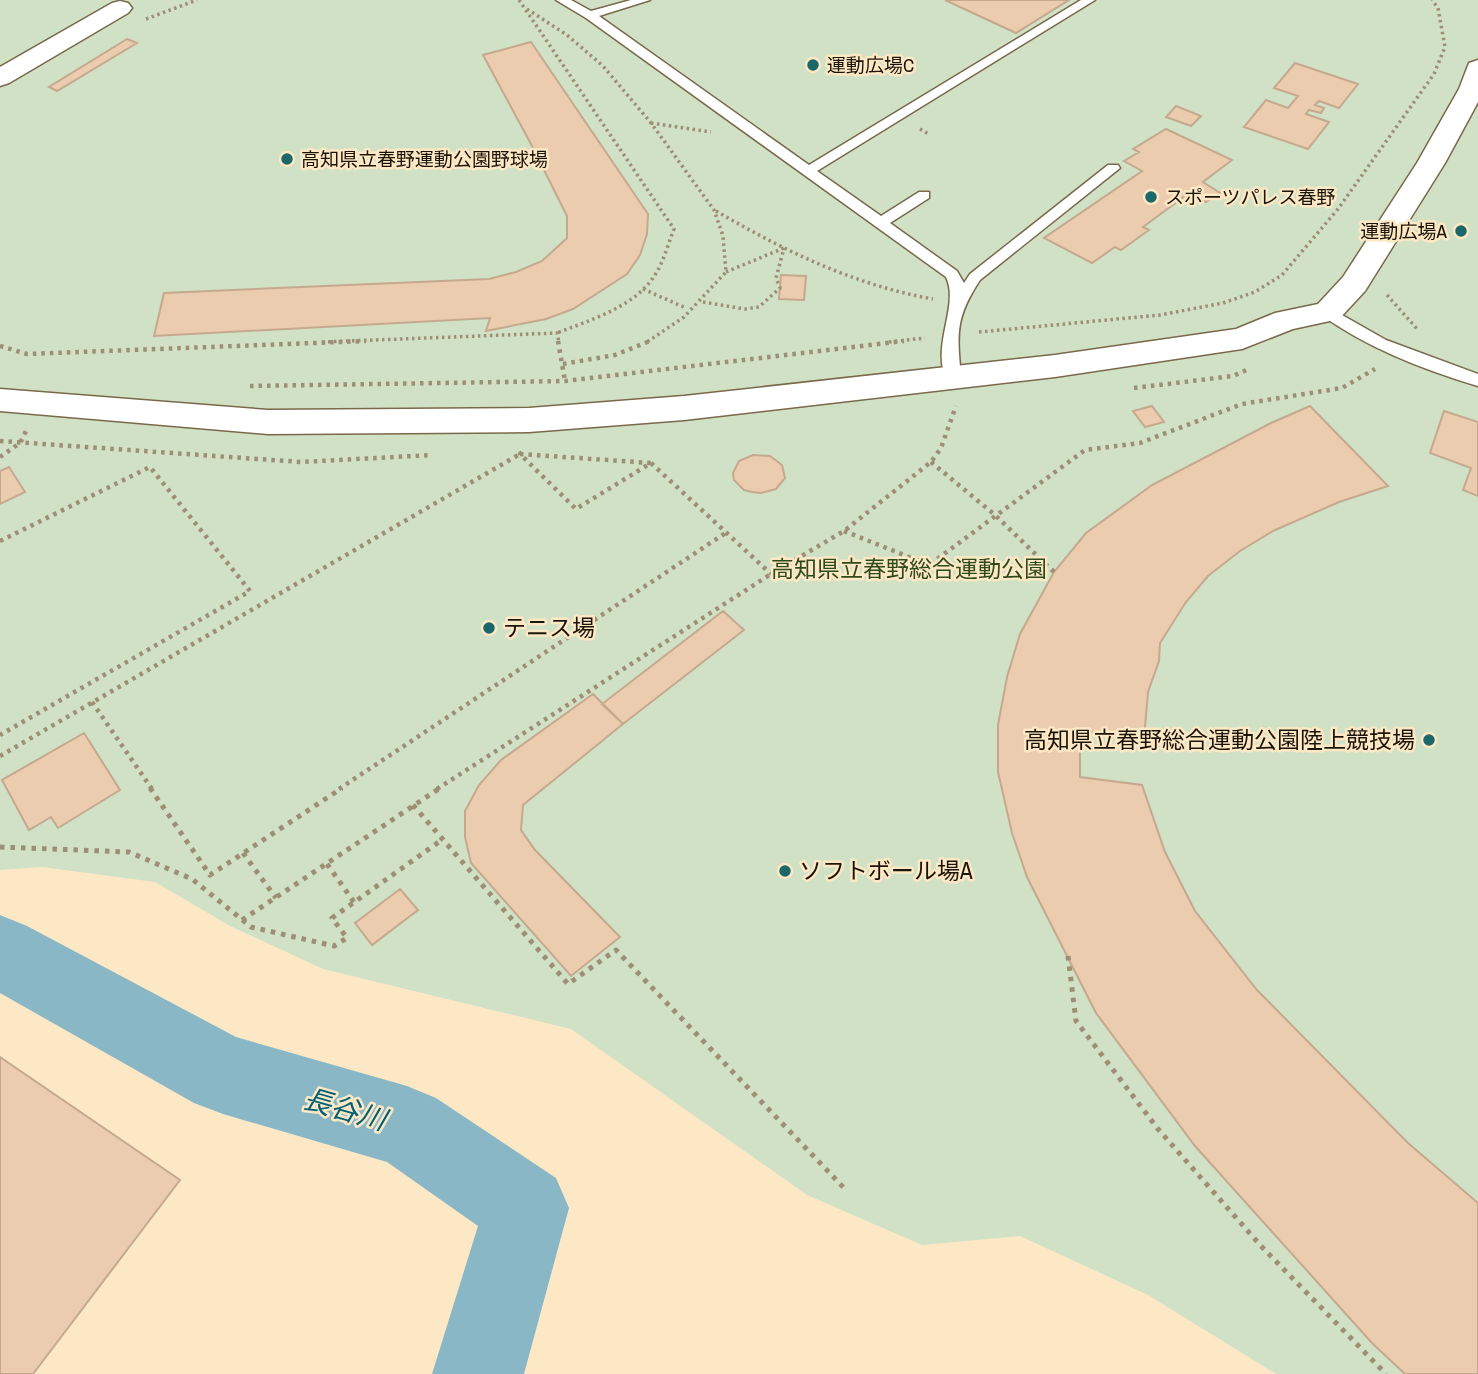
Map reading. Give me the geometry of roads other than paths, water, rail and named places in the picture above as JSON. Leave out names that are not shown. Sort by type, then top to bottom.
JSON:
[{"type":"street","points":[[0,78],[120,8]]},
{"type":"street","points":[[0,400],[268,422],[529,420],[684,408],[1055,366],[1242,339],[1286,320],[1328,312],[1354,284],[1431,163],[1472,89],[1478,68]]},
{"type":"lane","points":[[562,0],[590,15],[952,274],[958,302]]},
{"type":"lane","points":[[590,15],[624,0]]},
{"type":"lane","points":[[590,15],[645,0]]},
{"type":"lane","points":[[808,171],[1089,0]]},
{"type":"lane","points":[[953,377],[950,334],[958,302],[975,276],[1113,168]]},
{"type":"lane","points":[[879,224],[924,195]]},
{"type":"lane","points":[[1328,312],[1348,327],[1403,352],[1478,380]]},
{"type":"waterway","name":"長谷川","points":[[0,952],[223,1074],[407,1127],[526,1208],[478,1374]]},
{"type":"place","name":"運動広場C","points":[[813,65]]},
{"type":"place","name":"高知県立春野運動公園野球場","points":[[287,159]]},
{"type":"place","name":"スポーツパレス春野","points":[[1151,197]]},
{"type":"place","name":"運動広場A","points":[[1461,231]]},
{"type":"place","name":"テニス場","points":[[489,628]]},
{"type":"place","name":"高知県立春野総合運動公園陸上競技場","points":[[1429,740]]},
{"type":"place","name":"ソフトボール場A","points":[[785,871]]},
{"type":"park label","name":"高知県立春野総合運動公園","points":[[909,569]]}]
